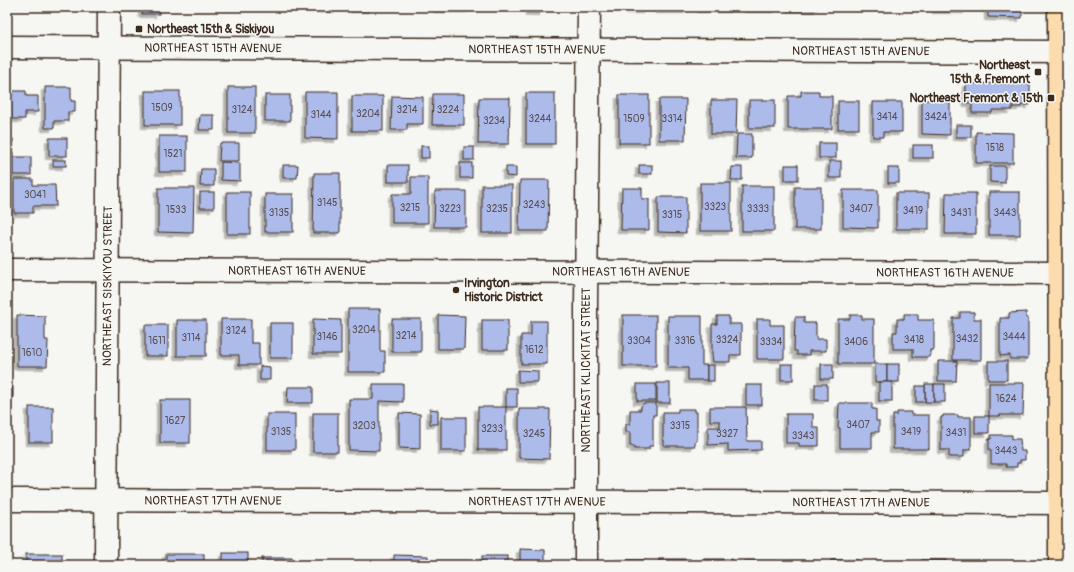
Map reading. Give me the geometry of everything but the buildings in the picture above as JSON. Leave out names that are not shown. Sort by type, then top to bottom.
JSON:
[{"type":"main road","points":[[1060,7],[1063,52],[1064,503],[1060,565]]},
{"type":"street","name":"NORTHEAST SISKIYOU STREET","points":[[106,565],[109,7]]},
{"type":"street","name":"NORTHEAST KLICKITAT STREET","points":[[586,565],[586,272],[589,7]]},
{"type":"street","name":"NORTHEAST 15TH AVENUE","points":[[7,47],[1063,52]]},
{"type":"street","name":"NORTHEAST 16TH AVENUE","points":[[7,270],[1063,273]]},
{"type":"street","name":"NORTHEAST 17TH AVENUE","points":[[7,500],[1064,503]]},
{"type":"place","name":"Northeast 15th & Siskiyou","points":[[139,29]]},
{"type":"place","name":"Northeast 15th & Fremont","points":[[1038,72]]},
{"type":"place","name":"Northeast Fremont & 15th","points":[[1051,98]]},
{"type":"place","name":"Irvington Historic District","points":[[456,290]]}]
